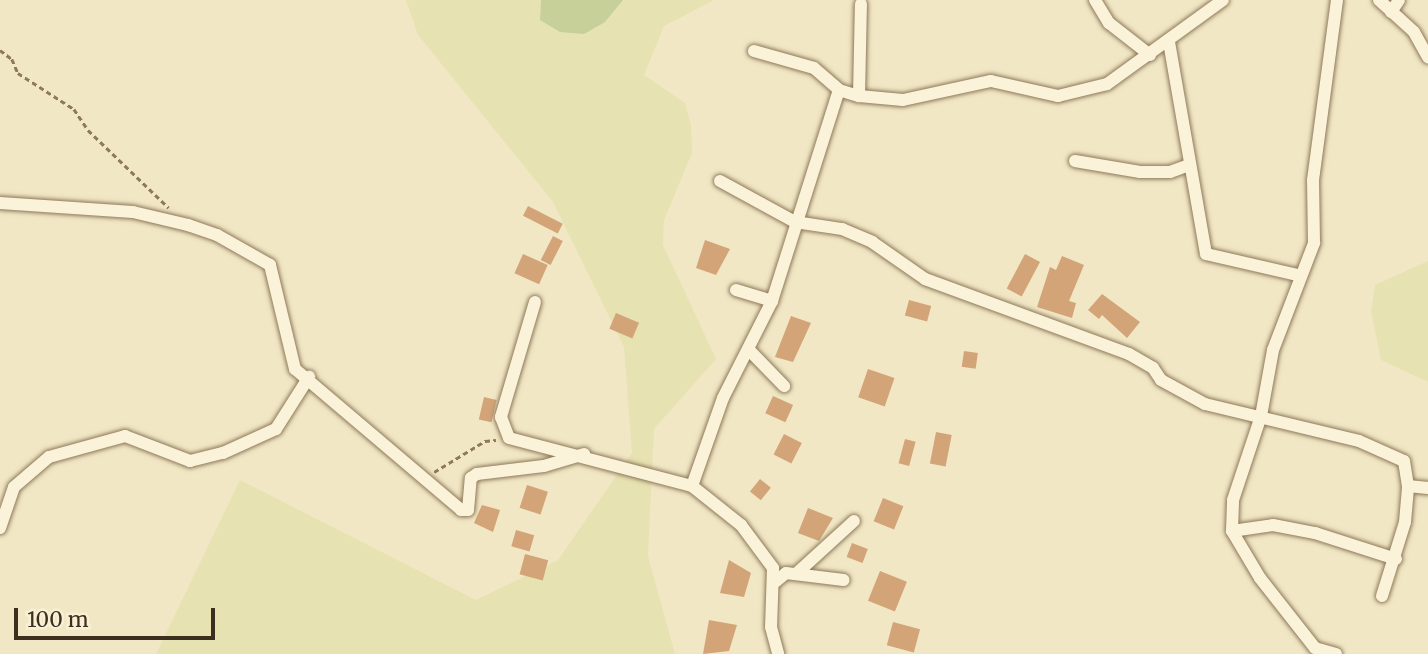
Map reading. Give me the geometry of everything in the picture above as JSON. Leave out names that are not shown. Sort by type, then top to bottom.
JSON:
[{"type":"street","points":[[1095,0],[1109,23],[1150,55]]},
{"type":"street","points":[[754,51],[814,68],[839,90],[859,96],[903,100],[990,81],[1058,96],[1107,83],[1169,42],[1223,0]]},
{"type":"street","points":[[1336,0],[1313,180],[1314,243],[1310,262],[1298,275],[1273,350],[1261,416],[1233,500],[1232,531],[1260,578],[1315,648],[1336,654]]},
{"type":"street","points":[[1379,0],[1414,32],[1428,57]]},
{"type":"street","points":[[1391,12],[1399,0]]},
{"type":"street","points":[[859,96],[861,4]]},
{"type":"street","points":[[1169,42],[1206,254],[1298,275]]},
{"type":"street","points":[[692,486],[723,398],[750,351],[772,301],[839,90]]},
{"type":"street","points":[[1074,161],[1140,172],[1170,172],[1189,164]]},
{"type":"street","points":[[720,181],[795,222],[842,229],[872,242],[925,279],[1129,354],[1153,368],[1161,380],[1205,404],[1359,442],[1404,461],[1408,486],[1396,559],[1382,596]]},
{"type":"street","points":[[0,203],[132,212],[217,235],[270,265],[288,354],[295,369],[309,377],[461,510],[468,510],[471,478],[477,474],[544,466],[584,454]]},
{"type":"street","points":[[736,290],[772,301]]},
{"type":"street","points":[[535,302],[501,417],[508,435],[535,446],[584,454],[692,486],[741,526],[774,568],[771,627],[778,654]]},
{"type":"street","points":[[750,351],[784,386]]},
{"type":"street","points":[[0,528],[14,488],[49,457],[125,436],[190,461],[223,453],[276,429],[309,377]]},
{"type":"street","points":[[1408,486],[1428,488]]},
{"type":"street","points":[[797,573],[855,521]]},
{"type":"street","points":[[1232,531],[1273,526],[1294,529],[1396,559]]},
{"type":"street","points":[[775,582],[786,573],[844,580]]},
{"type":"path","points":[[0,50],[12,59],[18,73],[74,109],[88,130],[188,225]]},
{"type":"path","points":[[425,477],[485,441],[508,435]]},
{"type":"shaded area","points":[[406,0],[541,0],[540,20],[605,22],[623,0],[714,0],[664,26],[644,75],[685,103],[691,125],[692,153],[664,220],[663,245],[716,359],[654,429],[648,556],[675,654],[156,654],[240,480],[476,600],[558,560],[632,453],[624,347],[553,202],[418,35]]},
{"type":"shaded area","points":[[1428,261],[1428,382],[1381,360],[1371,311],[1375,285]]},
{"type":"green space","points":[[541,0],[623,0],[605,22],[584,34],[560,32],[540,20]]},
{"type":"building","points":[[528,206],[563,224],[558,234],[523,216]]},
{"type":"building","points":[[553,236],[563,241],[551,265],[541,260]]},
{"type":"building","points":[[705,240],[730,249],[716,275],[696,268]]},
{"type":"building","points":[[523,254],[548,265],[539,284],[514,273]]},
{"type":"building","points":[[1025,254],[1040,262],[1022,296],[1007,288]]},
{"type":"building","points":[[1062,256],[1084,265],[1069,301],[1076,303],[1072,318],[1037,307],[1050,267],[1056,270]]},
{"type":"building","points":[[1102,294],[1140,322],[1127,338],[1102,315],[1099,319],[1088,310]]},
{"type":"building","points":[[909,300],[931,306],[927,321],[905,315]]},
{"type":"building","points":[[616,313],[639,323],[632,338],[609,329]]},
{"type":"building","points":[[791,316],[811,323],[793,362],[775,357]]},
{"type":"building","points":[[964,351],[978,353],[976,369],[962,367]]},
{"type":"building","points":[[868,369],[894,378],[885,406],[858,397]]},
{"type":"building","points":[[773,396],[793,405],[785,422],[765,413]]},
{"type":"building","points":[[484,397],[497,400],[491,422],[479,419]]},
{"type":"building","points":[[936,432],[952,435],[946,466],[930,463]]},
{"type":"building","points":[[784,434],[802,443],[791,464],[774,454]]},
{"type":"building","points":[[905,439],[916,442],[909,466],[899,463]]},
{"type":"building","points":[[760,479],[771,488],[761,500],[750,491]]},
{"type":"building","points":[[527,485],[548,492],[541,515],[520,508]]},
{"type":"building","points":[[883,498],[903,506],[894,529],[874,521]]},
{"type":"building","points":[[482,505],[500,510],[493,532],[474,523]]},
{"type":"building","points":[[808,508],[833,518],[819,541],[798,533]]},
{"type":"building","points":[[516,530],[534,535],[530,552],[511,546]]},
{"type":"building","points":[[852,543],[868,549],[862,563],[847,557]]},
{"type":"building","points":[[525,554],[548,560],[543,580],[520,574]]},
{"type":"building","points":[[729,560],[751,573],[744,597],[720,593]]},
{"type":"building","points":[[880,571],[907,582],[895,612],[868,601]]},
{"type":"building","points":[[709,620],[737,625],[729,651],[703,654]]},
{"type":"building","points":[[893,622],[920,629],[914,652],[887,645]]}]
